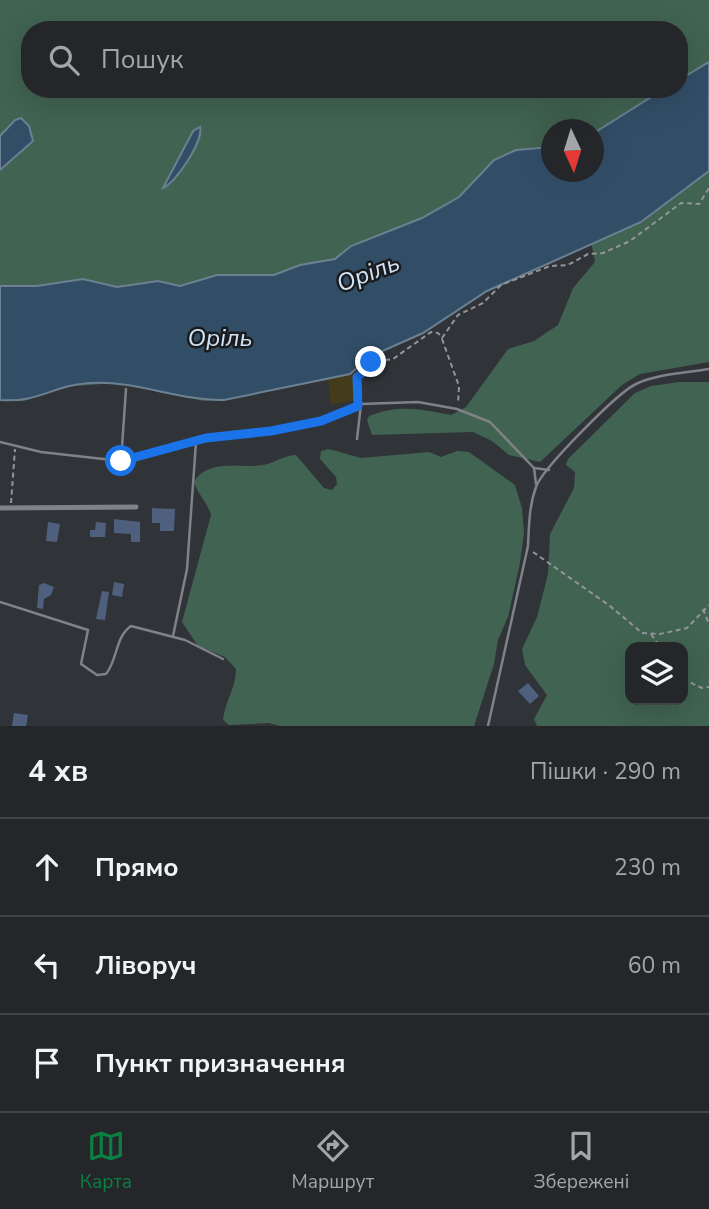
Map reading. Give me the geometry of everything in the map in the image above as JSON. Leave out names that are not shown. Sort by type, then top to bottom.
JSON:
[{"type":"street","points":[[0,508],[136,507]]},
{"type":"lane","points":[[536,484],[576,437],[620,394],[636,384],[709,369]]},
{"type":"lane","points":[[121,461],[126,389]]},
{"type":"lane","points":[[0,442],[41,452],[121,461],[196,441],[321,421],[359,405],[418,402],[457,409],[490,422],[534,467],[549,470]]},
{"type":"lane","points":[[357,439],[359,405]]},
{"type":"lane","points":[[173,636],[187,569],[196,441]]},
{"type":"lane","points":[[488,726],[528,546],[529,518],[536,484],[534,467]]},
{"type":"lane","points":[[0,602],[88,630],[81,664],[97,675],[106,674],[110,669],[122,632],[131,626],[173,636],[223,659]]},
{"type":"path","points":[[442,338],[458,315],[483,303],[501,285],[550,266],[568,265],[588,254],[603,253],[630,242],[681,203],[699,204],[709,188]]},
{"type":"path","points":[[359,405],[357,377],[369,368],[371,362],[393,359],[431,332],[442,338],[459,386],[457,409]]},
{"type":"path","points":[[11,508],[15,445]]},
{"type":"path","points":[[528,546],[642,633],[687,628],[709,605]]},
{"type":"path","points":[[702,610],[709,624]]},
{"type":"path","points":[[650,633],[656,642]]},
{"type":"path","points":[[688,681],[702,688],[709,687]]},
{"type":"green space","points":[[0,0],[709,0],[709,362],[640,374],[622,385],[540,462],[509,455],[492,441],[473,432],[372,435],[367,420],[369,416],[380,412],[400,409],[451,415],[466,407],[508,349],[534,341],[558,325],[573,288],[595,262],[591,242],[487,291],[423,333],[371,356],[350,374],[328,380],[276,387],[224,400],[204,401],[115,383],[62,387],[24,401],[0,400]]},
{"type":"green space","points":[[709,382],[709,726],[537,726],[534,719],[547,695],[525,665],[522,649],[537,617],[548,574],[550,534],[574,488],[575,472],[566,465],[568,459],[635,393],[651,386]]},
{"type":"green space","points":[[329,449],[361,458],[429,452],[441,457],[457,451],[469,452],[515,485],[522,508],[524,533],[520,563],[508,617],[498,640],[494,664],[474,726],[280,726],[269,723],[229,725],[223,720],[236,669],[225,657],[198,646],[182,622],[211,515],[194,482],[200,475],[216,467],[263,465],[296,455],[324,488],[332,490],[337,484],[336,477],[320,459],[321,451]]},
{"type":"sand","points":[[359,368],[361,399],[331,405],[328,380]]},
{"type":"water","name":"Орiль","points":[[709,62],[709,171],[641,222],[487,291],[423,333],[371,356],[350,374],[224,400],[191,397],[141,387],[90,383],[77,384],[26,399],[0,400],[0,286],[37,286],[83,279],[117,287],[158,281],[180,286],[217,275],[274,275],[300,265],[335,259],[351,246],[422,218],[459,197],[494,160],[516,150],[541,148],[541,182],[604,182],[604,127],[650,98],[688,98],[688,75]]},
{"type":"water","points":[[21,118],[29,126],[33,141],[0,170],[0,136],[15,120]]},
{"type":"water","points":[[200,127],[198,141],[188,160],[175,178],[163,188],[193,131]]},
{"type":"building","points":[[152,508],[175,509],[174,531],[160,531],[160,523],[152,523]]},
{"type":"building","points":[[114,519],[140,522],[140,542],[131,542],[131,534],[114,533]]},
{"type":"building","points":[[48,522],[60,524],[57,542],[46,541]]},
{"type":"building","points":[[96,522],[106,523],[105,537],[90,537],[90,530],[95,530]]},
{"type":"building","points":[[114,582],[124,584],[122,597],[112,595]]},
{"type":"building","points":[[44,583],[54,587],[51,595],[44,599],[43,609],[37,608],[39,585]]},
{"type":"building","points":[[102,591],[109,592],[105,620],[96,619]]},
{"type":"building","points":[[528,683],[539,696],[530,704],[518,691]]},
{"type":"building","points":[[14,713],[28,715],[26,726],[12,726]]},
{"type":"route","points":[[121,461],[206,438],[271,431],[321,421],[347,411],[358,406],[357,377],[369,368],[371,362]]},
{"type":"water label","name":"Оріль","points":[[368,273]]}]
